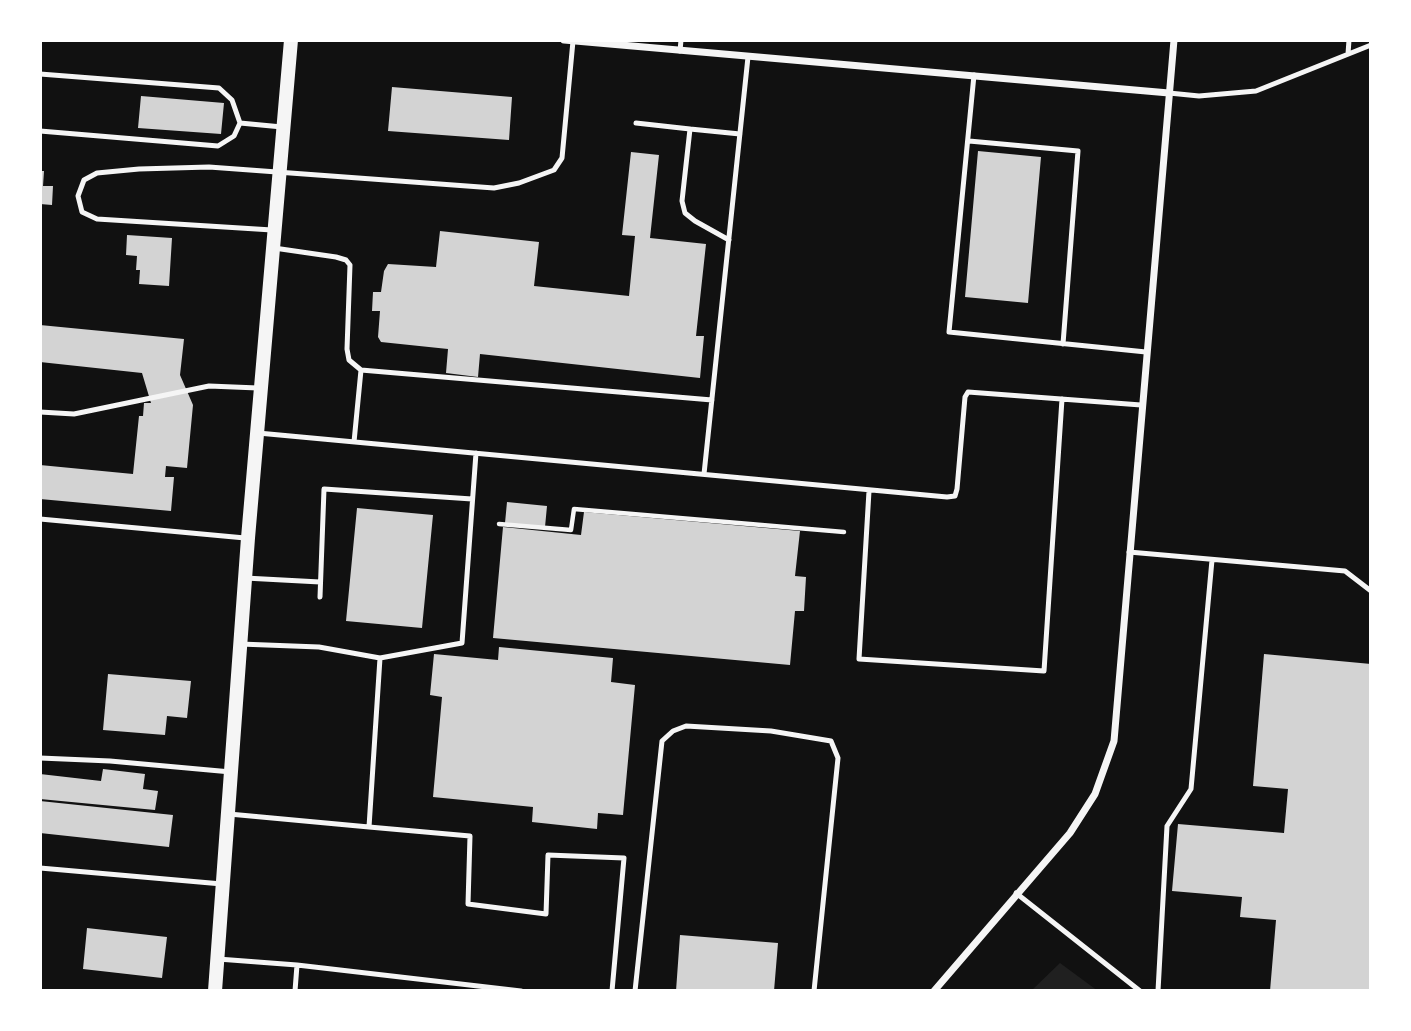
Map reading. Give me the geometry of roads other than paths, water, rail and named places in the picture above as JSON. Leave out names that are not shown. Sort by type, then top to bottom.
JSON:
[{"type":"main road","points":[[215,991],[248,538],[291,40]]},
{"type":"street","points":[[564,40],[1169,93]]},
{"type":"street","points":[[934,991],[1070,832],[1095,794],[1114,741],[1174,40]]},
{"type":"lane","points":[[680,51],[681,40]]},
{"type":"lane","points":[[1348,54],[1349,40]]},
{"type":"lane","points":[[275,230],[97,219],[82,212],[78,196],[84,180],[97,173],[139,169],[209,167],[494,188],[519,183],[554,170],[564,153],[573,41]]},
{"type":"lane","points":[[1169,93],[1199,96],[1256,91],[1371,45]]},
{"type":"lane","points":[[704,474],[748,57]]},
{"type":"lane","points":[[40,74],[219,88],[232,100],[240,123],[234,136],[218,146],[40,131]]},
{"type":"lane","points":[[975,75],[949,332],[1146,352]]},
{"type":"lane","points":[[240,123],[284,127]]},
{"type":"lane","points":[[636,123],[740,134]]},
{"type":"lane","points":[[690,129],[682,201],[685,213],[729,240]]},
{"type":"lane","points":[[969,141],[1078,151],[1063,344]]},
{"type":"lane","points":[[274,248],[336,257],[350,265],[347,349],[349,360],[361,370],[712,400]]},
{"type":"lane","points":[[354,442],[361,370]]},
{"type":"lane","points":[[40,412],[74,414],[209,386],[262,388]]},
{"type":"lane","points":[[258,433],[901,494],[955,495],[965,397],[968,393],[1141,405]]},
{"type":"lane","points":[[869,491],[859,659],[1044,671],[1062,399]]},
{"type":"lane","points":[[240,644],[319,647],[380,657],[462,643],[476,453]]},
{"type":"lane","points":[[320,597],[324,489],[472,499]]},
{"type":"lane","points":[[40,519],[248,538]]},
{"type":"lane","points":[[1129,552],[1345,571],[1371,591]]},
{"type":"lane","points":[[1158,991],[1167,826],[1191,789],[1212,560]]},
{"type":"lane","points":[[245,578],[320,583]]},
{"type":"lane","points":[[369,827],[380,657]]},
{"type":"lane","points":[[635,991],[662,741],[673,731],[686,726],[771,731],[831,741],[838,758],[814,991]]},
{"type":"lane","points":[[40,758],[231,772]]},
{"type":"lane","points":[[228,814],[470,836],[467,904],[545,914],[548,855],[624,858],[612,991]]},
{"type":"lane","points":[[40,868],[222,884]]},
{"type":"lane","points":[[1016,893],[1140,991]]},
{"type":"lane","points":[[217,959],[297,965],[521,991]]},
{"type":"lane","points":[[295,991],[297,965]]}]
